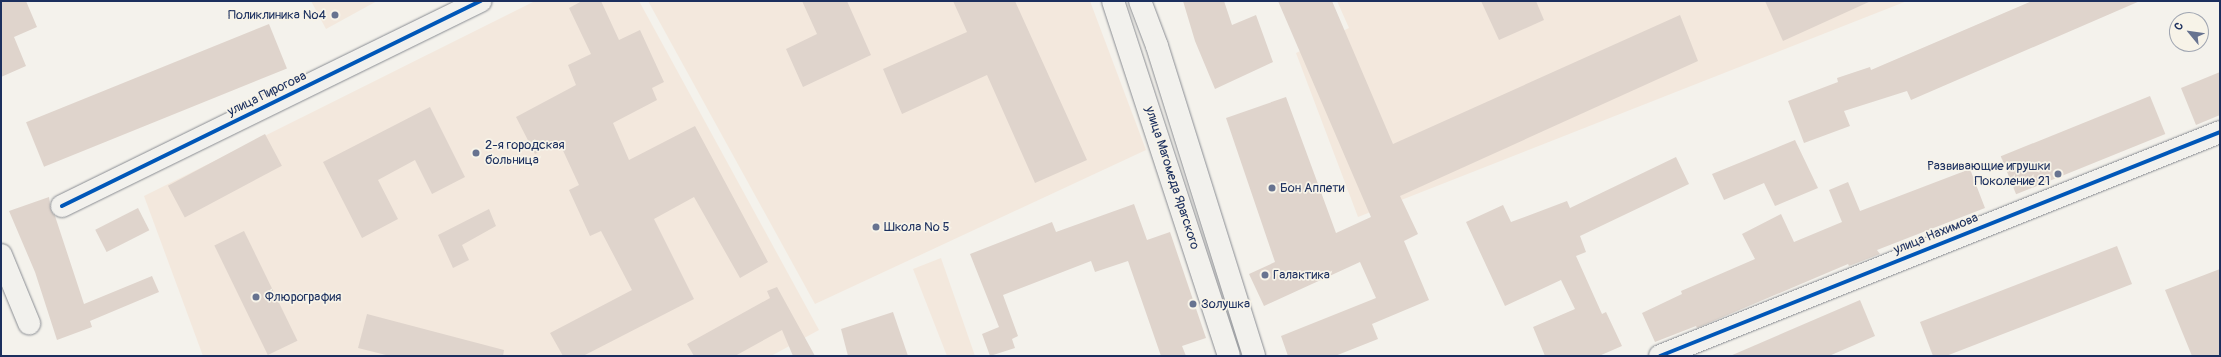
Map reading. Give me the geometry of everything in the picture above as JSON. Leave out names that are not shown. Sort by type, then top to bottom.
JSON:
[{"type":"street","name":"улица Пирогова","points":[[62,206],[480,1]]},
{"type":"street","name":"улица Магомеда Ярагского","points":[[1113,1],[1229,356]]},
{"type":"street","name":"улица Магомеда Ярагского","points":[[1140,1],[1157,46],[1254,356]]},
{"type":"street","name":"улица Нахимова","points":[[1660,356],[2220,132]]},
{"type":"street","points":[[1,255],[29,323]]},
{"type":"shaded area","name":"Поликлиника №4","points":[[311,1],[377,1],[326,29]]},
{"type":"shaded area","name":"2-я городская больница","points":[[535,1],[639,1],[819,330],[771,356],[203,356],[144,196]]},
{"type":"shaded area","name":"Школа № 5","points":[[648,1],[1090,1],[1146,150],[815,304]]},
{"type":"shaded area","points":[[1337,1],[1907,1],[1358,217],[1296,53],[1349,28]]},
{"type":"shaded area","points":[[941,258],[975,356],[947,356],[913,269]]},
{"type":"building","points":[[1,1],[26,1],[37,27],[14,37],[26,66],[1,77]]},
{"type":"building","points":[[582,1],[601,1],[619,40],[640,30],[664,82],[652,88],[657,100],[613,123],[629,160],[695,126],[768,262],[740,278],[694,197],[654,219],[694,299],[583,356],[563,356],[550,333],[632,290],[601,231],[590,236],[569,190],[579,185],[559,142],[535,154],[516,117],[576,85],[568,65],[591,54],[569,8]]},
{"type":"building","points":[[802,1],[847,1],[871,55],[803,87],[786,49],[817,34]]},
{"type":"building","points":[[953,1],[1015,1],[1087,160],[1035,183],[987,75],[902,114],[883,69],[967,32]]},
{"type":"building","points":[[1183,1],[1224,1],[1232,25],[1256,15],[1273,62],[1215,89],[1195,41]]},
{"type":"building","points":[[1278,1],[1332,1],[1393,144],[1680,15],[1698,61],[1400,196],[1418,234],[1404,241],[1429,300],[1372,324],[1378,339],[1335,356],[1288,356],[1281,336],[1376,298],[1360,262],[1264,306],[1249,274],[1275,262],[1226,118],[1286,97],[1336,233],[1371,217]]},
{"type":"building","points":[[1481,1],[1536,1],[1544,20],[1499,40]]},
{"type":"building","points":[[1765,1],[1871,1],[1783,41]]},
{"type":"building","points":[[2032,1],[2140,1],[1911,100],[1907,91],[1844,111],[1850,126],[1804,143],[1788,101],[1838,82],[1837,78],[1870,67],[1871,70]]},
{"type":"building","points":[[269,24],[287,69],[44,167],[26,122]]},
{"type":"building","points":[[2220,72],[2220,115],[2196,125],[2181,88]]},
{"type":"building","points":[[2150,96],[2165,134],[2016,194],[2001,156]]},
{"type":"building","points":[[430,107],[465,177],[432,194],[415,160],[378,180],[398,219],[362,238],[323,162]]},
{"type":"building","points":[[265,134],[282,166],[185,217],[168,186]]},
{"type":"building","points":[[1795,140],[1818,188],[1775,206],[1764,183],[1724,200],[1712,174]]},
{"type":"building","points":[[1676,157],[1689,184],[1580,236],[1586,252],[1576,256],[1602,314],[1606,312],[1622,346],[1599,356],[1545,356],[1533,327],[1575,309],[1561,280],[1505,306],[1466,222],[1503,205],[1511,222],[1567,201],[1570,208]]},
{"type":"building","points":[[1970,169],[1985,208],[1877,250],[1880,254],[1849,266],[1848,264],[1697,328],[1696,326],[1655,342],[1642,313],[1682,294],[1681,291],[1755,259],[1742,234],[1781,214],[1794,242],[1842,222],[1829,190],[1848,182],[1860,211]]},
{"type":"building","points":[[49,197],[51,211],[55,216],[84,304],[152,276],[159,292],[90,321],[92,327],[57,340],[35,272],[9,211]]},
{"type":"building","points":[[1134,204],[1147,240],[1170,232],[1206,338],[1182,346],[1186,356],[1161,356],[1128,261],[1095,272],[1091,261],[1003,295],[1018,336],[1012,339],[1015,348],[990,356],[982,334],[999,327],[970,254],[1052,222],[1056,232]]},
{"type":"building","points":[[138,208],[149,230],[107,252],[95,230]]},
{"type":"building","points":[[489,209],[496,226],[462,245],[469,260],[453,268],[438,235]]},
{"type":"building","points":[[244,231],[297,341],[268,355],[214,245]]},
{"type":"building","points":[[2117,246],[2132,284],[1946,356],[1933,356],[1920,322]]},
{"type":"building","points":[[2220,269],[2220,356],[2192,356],[2165,290]]},
{"type":"building","points":[[777,287],[815,356],[793,356],[782,330],[735,356],[694,356],[687,344],[770,298],[767,291]]},
{"type":"building","points":[[1860,300],[1875,336],[1829,356],[1730,356]]},
{"type":"building","points":[[893,312],[908,356],[848,356],[841,329]]},
{"type":"building","points":[[367,314],[504,350],[503,356],[390,356],[358,348]]},
{"type":"cycle path","points":[[62,206],[480,1]]},
{"type":"cycle path","points":[[1660,356],[2220,132]]},
{"type":"place","name":"Поликлиника №4","points":[[335,15]]},
{"type":"place","name":"2-я городская больница","points":[[476,153]]},
{"type":"place","name":"Развивающие игрушки Поколение 21","points":[[2058,174]]},
{"type":"place","name":"Бон Аппети","points":[[1272,188]]},
{"type":"place","name":"Школа № 5","points":[[876,227]]},
{"type":"place","name":"Галактика","points":[[1265,275]]},
{"type":"place","name":"Флюрография","points":[[256,297]]},
{"type":"place","name":"Золушка","points":[[1193,304]]}]
